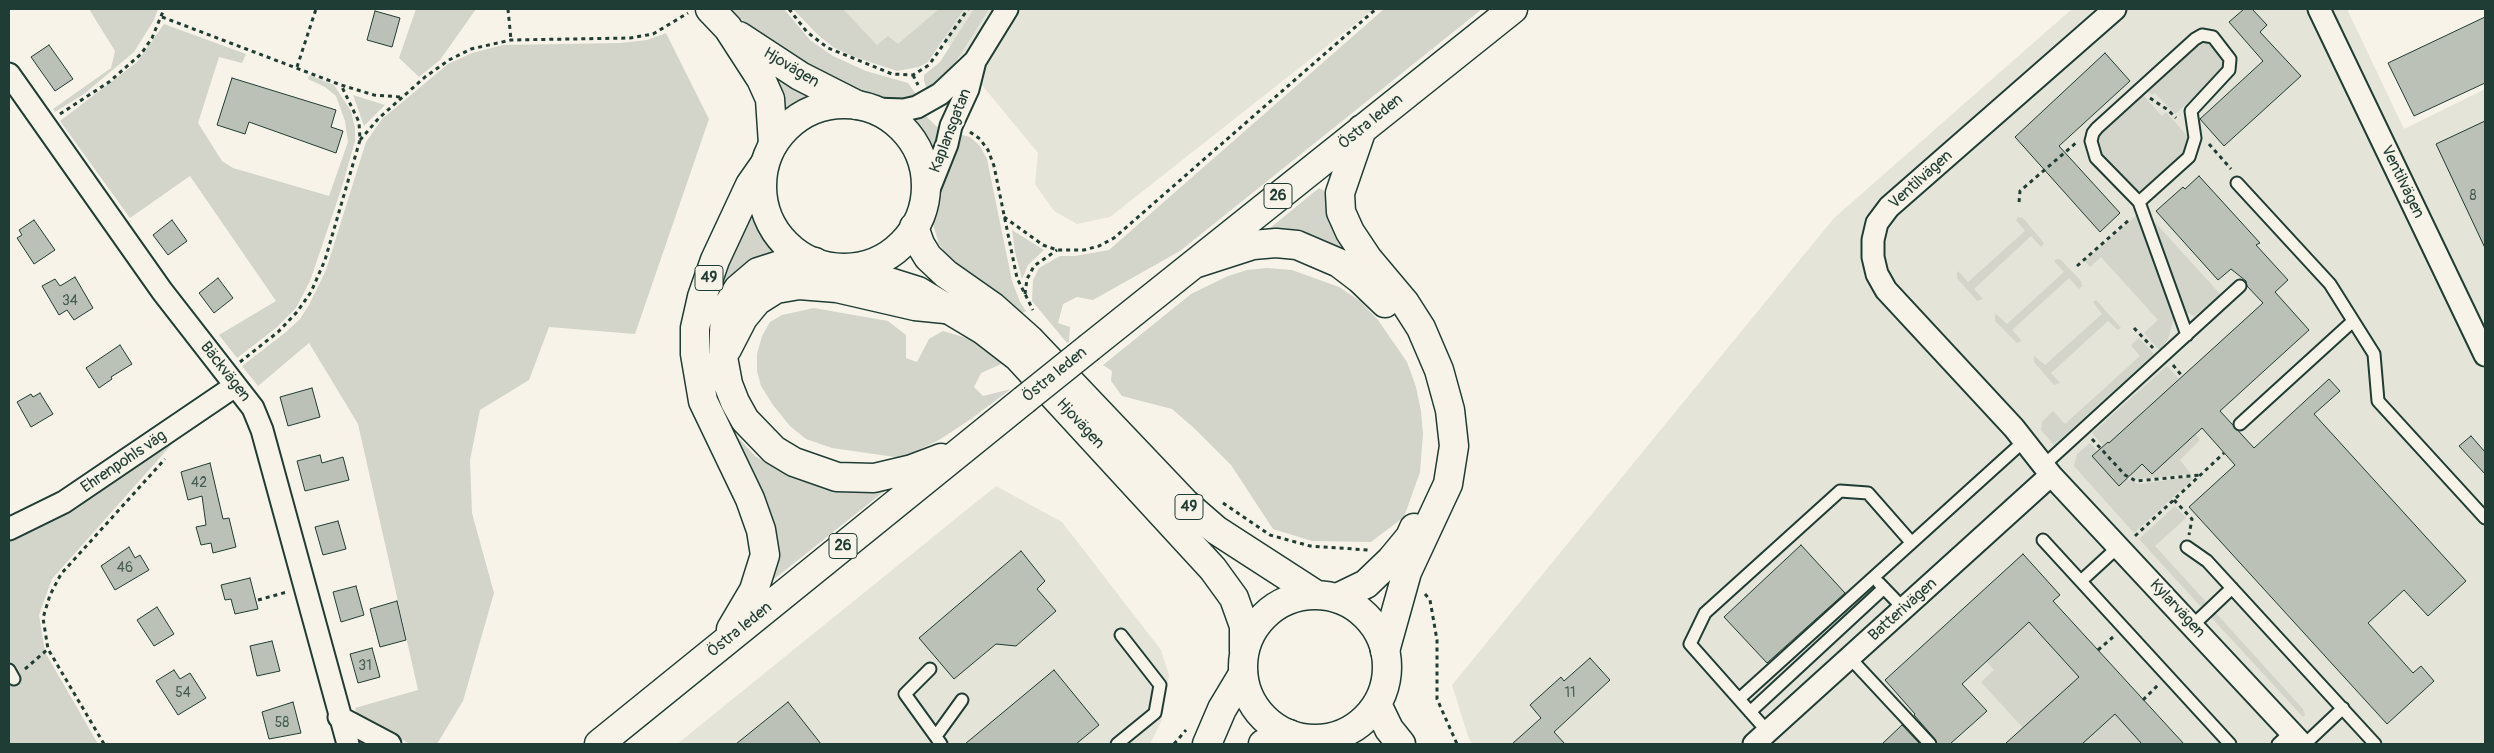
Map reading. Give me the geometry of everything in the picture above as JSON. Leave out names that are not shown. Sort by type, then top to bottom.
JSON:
[{"type":"main road","name":"Östra leden","points":[[599,744],[1512,9]]},
{"type":"main road","name":"Hjovägen","points":[[700,10],[800,76],[865,107]]},
{"type":"main road","name":"Hjovägen","points":[[728,28],[761,79],[770,99],[769,155]]},
{"type":"main road","name":"49","points":[[723,643],[754,590],[764,555],[761,530],[750,499],[703,401],[695,354],[695,328],[702,297],[715,260],[750,185],[795,120],[809,111],[824,106],[865,107]]},
{"type":"main road","points":[[865,107],[890,118],[904,130],[915,145],[922,162],[926,181],[922,213],[905,240],[886,255],[864,265],[845,268],[815,262],[783,264],[758,272],[738,289],[725,310],[723,357],[728,384],[745,420],[774,450],[817,471],[837,477],[874,478],[912,470],[964,449]]},
{"type":"main road","points":[[1197,736],[1222,709],[1243,662],[1256,625],[1262,617],[1277,604],[1295,597],[1326,596],[1366,584],[1399,566],[1448,484],[1454,446],[1450,410],[1440,370],[1421,328],[1405,303],[1368,259],[1350,232],[1341,212],[1340,193],[1362,129]]},
{"type":"main road","points":[[769,155],[762,182],[768,216],[786,244],[815,262]]},
{"type":"main road","name":"Hjovägen","points":[[914,227],[920,244],[928,257],[946,274],[993,307],[1029,339],[1184,503],[1216,530],[1326,596]]},
{"type":"main road","points":[[1194,264],[1253,245],[1276,243],[1297,245],[1339,263],[1360,278],[1394,312],[1409,333],[1428,373],[1437,412],[1440,442],[1435,477],[1424,509],[1410,537],[1399,566],[1385,651]]},
{"type":"main road","name":"Hjovägen","points":[[845,268],[918,291],[983,330],[1018,357],[1213,569],[1234,598],[1244,626],[1243,662]]},
{"type":"main road","points":[[723,357],[743,318],[757,301],[776,289],[799,285],[837,288],[915,306],[946,309]]},
{"type":"main road","name":"49","points":[[1243,662],[1248,693],[1257,711],[1272,725],[1289,734],[1309,739],[1334,741],[1364,720],[1377,704],[1384,688],[1387,670],[1385,651],[1379,634],[1368,618],[1354,606],[1326,596]]},
{"type":"main road","points":[[1377,704],[1389,729],[1400,744]]},
{"type":"main road","points":[[1263,744],[1289,734]]},
{"type":"street","name":"Kaplansgatan","points":[[865,107],[904,110],[917,107],[940,94],[975,62],[1007,9]]},
{"type":"street","name":"Ventilvägen","points":[[2048,470],[2024,440],[1886,290],[1877,274],[1873,257],[1874,240],[1878,223],[1889,207],[2115,9]]},
{"type":"street","name":"Ventilvägen","points":[[2319,9],[2485,355]]},
{"type":"street","name":"Kaplansgatan","points":[[925,199],[947,144],[951,126],[968,89],[975,62]]},
{"type":"street","name":"Bäckvägen","points":[[9,74],[162,291],[253,408],[262,430],[339,717],[348,744]]},
{"type":"street","name":"Ehrenpohls väg","points":[[9,529],[64,502],[230,380]]},
{"type":"street","name":"Kylarvägen","points":[[2048,470],[2126,542],[2192,626],[2294,741]]},
{"type":"street","name":"Batterivägen","points":[[1761,738],[1904,609],[2048,470]]},
{"type":"street","points":[[339,717],[390,744]]},
{"type":"lane","points":[[2140,206],[2189,156],[2193,149],[2194,126],[2191,111],[2226,75],[2231,65],[2227,53],[2213,38],[2202,35],[2195,38],[2097,128],[2091,141],[2096,158],[2140,206],[2187,335]]},
{"type":"lane","points":[[2237,183],[2330,284],[2352,322],[2374,354],[2378,401],[2485,518]]},
{"type":"lane","points":[[2048,470],[2083,430],[2240,286]]},
{"type":"lane","points":[[2240,424],[2352,322]]},
{"type":"lane","points":[[1739,700],[2024,440]]},
{"type":"lane","points":[[1761,738],[1750,712],[1690,644],[1705,613],[1840,491],[1868,493],[1911,542]]},
{"type":"lane","points":[[2043,540],[2230,744]]},
{"type":"lane","points":[[2081,581],[2126,542]]},
{"type":"lane","points":[[2187,546],[2207,561],[2375,744]]},
{"type":"lane","points":[[1873,576],[1904,609]]},
{"type":"lane","points":[[1750,712],[1884,588]]},
{"type":"lane","points":[[2192,626],[2232,588]]},
{"type":"lane","points":[[1117,744],[1155,712],[1160,685],[1120,635]]},
{"type":"lane","points":[[1850,658],[1930,744]]},
{"type":"lane","points":[[930,669],[905,694],[939,740],[962,700]]},
{"type":"lane","points":[[2294,741],[2343,708]]},
{"type":"path","points":[[43,124],[109,82],[127,68],[152,38],[164,9]]},
{"type":"path","points":[[297,67],[316,9]]},
{"type":"path","points":[[508,9],[511,40]]},
{"type":"path","points":[[790,9],[807,32],[828,48],[892,74],[913,75],[929,65],[968,9]]},
{"type":"path","points":[[1039,317],[1017,278],[1003,216],[1028,235],[1057,250],[1084,250],[1099,246],[1114,238],[1376,9]]},
{"type":"path","points":[[360,140],[379,118],[402,97],[449,60],[471,49],[511,40],[630,38],[652,34],[700,10]]},
{"type":"path","points":[[162,17],[341,85],[374,95],[402,97]]},
{"type":"path","points":[[230,380],[297,312],[311,292],[325,260],[360,140],[359,122],[341,85]]},
{"type":"path","points":[[2140,89],[2149,98],[2168,110],[2182,124],[2194,126],[2234,173],[2237,183]]},
{"type":"path","points":[[2019,202],[2020,190],[2074,142],[2091,141]]},
{"type":"path","points":[[2078,266],[2140,206]]},
{"type":"path","points":[[1025,295],[1027,279],[1034,266],[1057,250]]},
{"type":"path","points":[[2134,328],[2161,358]]},
{"type":"path","points":[[2083,430],[2125,475],[2136,481],[2200,475]]},
{"type":"path","points":[[104,744],[48,649],[43,618],[50,594],[61,574],[172,452]]},
{"type":"path","points":[[2126,542],[2224,453]]},
{"type":"path","points":[[2174,500],[2192,519],[2187,546]]},
{"type":"path","points":[[1221,502],[1270,535],[1310,546],[1372,550],[1399,566],[1430,600],[1437,640],[1437,699],[1457,744]]},
{"type":"path","points":[[258,600],[292,591]]},
{"type":"path","points":[[2098,650],[2116,634]]},
{"type":"path","points":[[11,674],[48,649]]},
{"type":"path","points":[[2143,700],[2160,682]]},
{"type":"path","points":[[1174,744],[1197,736]]},
{"type":"shaded area","points":[[89,9],[158,9],[154,20],[134,52],[84,94],[55,112],[53,109],[111,68],[115,51]]},
{"type":"shaded area","points":[[416,9],[476,9],[440,60],[419,77],[399,58]]},
{"type":"shaded area","points":[[730,9],[784,9],[810,40],[833,56],[866,71],[908,83],[918,97],[893,101],[867,95],[840,84],[769,43]]},
{"type":"shaded area","points":[[793,9],[843,9],[877,45],[888,36],[898,44],[939,9],[964,9],[928,62],[919,67],[897,71],[852,56],[833,47],[818,35]]},
{"type":"shaded area","points":[[839,9],[1374,9],[1110,217],[1077,224],[1054,211],[1035,184],[1038,153],[930,22],[888,59]]},
{"type":"shaded area","points":[[974,9],[989,9],[952,68],[928,92],[924,75],[940,62]]},
{"type":"shaded area","points":[[1384,9],[1482,9],[1180,251],[1093,300],[1077,297],[1063,304],[1058,323],[1070,327],[1069,342],[1067,343],[1032,301],[1033,280],[1039,268],[1060,256],[1075,256],[1109,250]]},
{"type":"shaded area","points":[[2072,9],[2347,9],[2404,129],[2485,89],[2485,744],[1473,744],[1469,739],[1452,685],[1834,218]]},
{"type":"shaded area","points":[[164,24],[246,54],[242,63],[219,57],[198,123],[222,161],[233,168],[329,196],[348,142],[345,121],[336,96],[325,87],[308,79],[309,75],[334,85],[351,111],[355,128],[355,141],[341,190],[310,281],[296,308],[276,328],[237,358],[219,335],[276,301],[190,176],[130,218],[60,121],[137,62]]},
{"type":"shaded area","points":[[666,33],[709,119],[635,334],[549,327],[529,380],[480,410],[470,460],[472,513],[494,593],[463,701],[437,744],[410,744],[357,715],[355,708],[418,690],[358,424],[309,343],[258,386],[242,366],[286,332],[300,319],[309,305],[326,270],[366,142],[382,119],[448,64],[472,53],[503,45],[620,43],[647,40]]},
{"type":"shaded area","points":[[2205,40],[2210,43],[2226,63],[2225,69],[2175,114],[2155,93],[2152,95],[2146,90],[2194,45]]},
{"type":"shaded area","points":[[776,70],[819,95],[794,106],[784,114],[773,78]]},
{"type":"shaded area","points":[[2142,94],[2162,116],[2166,112],[2189,138],[2184,155],[2148,187],[2137,191],[2128,186],[2099,152],[2096,142],[2102,130]]},
{"type":"shaded area","points":[[353,95],[385,105],[364,126]]},
{"type":"shaded area","points":[[925,115],[942,129],[932,154],[926,140],[911,120]]},
{"type":"shaded area","points":[[958,134],[970,137],[980,146],[987,159],[1012,281],[1020,302],[1026,311],[1020,314],[967,275],[949,258],[939,244],[933,224],[933,207]]},
{"type":"shaded area","points":[[1319,188],[1325,191],[1327,208],[1359,260],[1270,233],[1270,228]]},
{"type":"shaded area","points":[[753,201],[757,216],[769,238],[782,252],[759,259],[732,277],[717,303],[708,328],[705,352],[708,377],[722,414],[735,434],[755,456],[791,478],[831,490],[853,491],[892,485],[768,584],[774,551],[772,532],[713,401],[706,377],[703,352],[704,328],[710,299],[724,261]]},
{"type":"shaded area","points":[[2138,214],[2174,319],[2168,339],[2160,351],[2144,333],[2158,320],[2101,257],[2090,267],[2085,261]]},
{"type":"shaded area","points":[[2018,217],[2023,218],[2044,243],[2041,247],[2031,236],[1974,289],[1983,299],[1977,301],[1957,278],[1957,273],[1958,271],[1968,282],[2025,231],[2016,220]]},
{"type":"shaded area","points":[[2151,218],[2221,295],[2194,316],[2184,311]]},
{"type":"shaded area","points":[[1012,230],[1044,250],[1028,265],[1022,279],[1015,252]]},
{"type":"shaded area","points":[[2057,259],[2061,260],[2081,281],[2082,286],[2079,289],[2069,278],[2012,330],[2022,341],[2017,343],[1995,321],[1995,315],[2007,324],[2064,272],[2054,261]]},
{"type":"shaded area","points":[[1267,268],[1292,270],[1339,287],[1360,301],[1378,320],[1407,362],[1416,387],[1421,411],[1423,434],[1420,472],[1404,517],[1371,542],[1312,541],[1273,529],[1231,465],[1194,428],[1172,409],[1122,396],[1111,381],[1112,371],[1103,365],[1191,294],[1228,276],[1247,270]]},
{"type":"shaded area","points":[[2096,300],[2121,328],[2118,330],[2108,321],[2051,373],[2060,383],[2054,385],[2034,362],[2034,356],[2045,365],[2102,314],[2093,302]]},
{"type":"shaded area","points":[[814,308],[888,321],[906,335],[906,358],[917,362],[929,339],[943,331],[974,340],[1006,362],[981,373],[974,387],[983,396],[1011,389],[939,440],[902,458],[832,448],[806,439],[790,426],[761,386],[757,371],[757,354],[762,336],[770,322],[782,315]]},
{"type":"shaded area","points":[[2139,338],[2154,354],[2054,445],[2041,430],[2042,422],[2053,411],[2065,424],[2140,356],[2131,345]]},
{"type":"shaded area","points":[[2167,366],[2179,379],[2117,436],[2152,474],[2196,434],[2200,440],[2180,460],[2191,474],[2137,479],[2128,474],[2131,467],[2108,442],[2103,446],[2092,433]]},
{"type":"shaded area","points":[[181,434],[52,579],[39,615],[45,652],[98,744],[9,744],[9,678],[19,680],[9,660],[9,538]]},
{"type":"shaded area","points":[[2090,443],[2125,478],[2140,484],[2189,477],[2193,479],[2134,533],[2074,466],[2077,454]],"holes":[[[2097,451],[2124,481],[2120,485],[2092,456]]]},
{"type":"shaded area","points":[[996,486],[1062,522],[1161,650],[1169,675],[1161,722],[1150,744],[677,744]]},
{"type":"shaded area","points":[[2175,506],[2186,518],[2155,546],[2208,604],[2202,608],[2139,539]]},
{"type":"shaded area","points":[[2215,612],[2303,709],[2305,715],[2303,717],[2210,616]]},
{"type":"shaded area","points":[[2029,622],[2079,677],[2023,728],[1981,682],[1994,670],[1986,661]]},
{"type":"shaded area","points":[[2115,714],[2142,744],[2082,744]]},
{"type":"building","points":[[2244,9],[2252,9],[2267,25],[2260,32],[2301,76],[2224,146],[2200,119],[2263,61],[2229,22]]},
{"type":"building","points":[[375,11],[400,18],[392,47],[367,40]]},
{"type":"building","points":[[2485,17],[2485,83],[2414,116],[2388,63]]},
{"type":"building","points":[[49,45],[73,79],[55,91],[31,57]]},
{"type":"building","points":[[2105,53],[2130,81],[2059,146],[2120,213],[2100,232],[2015,137]]},
{"type":"building","points":[[232,78],[336,110],[331,127],[343,131],[336,153],[249,122],[245,134],[217,125]]},
{"type":"building","points":[[2485,121],[2485,248],[2436,144]]},
{"type":"building","points":[[2199,176],[2260,243],[2256,245],[2288,280],[2275,292],[2309,330],[2220,411],[2254,448],[2329,379],[2340,391],[2314,414],[2466,581],[2428,616],[2404,590],[2368,623],[2413,673],[2421,666],[2434,681],[2387,724],[2189,507],[2235,465],[2202,428],[2152,474],[2142,464],[2119,486],[2092,456],[2109,443],[2263,303],[2247,286],[2246,281],[2231,269],[2218,280],[2156,211],[2183,187],[2185,189]]},
{"type":"building","points":[[34,220],[55,250],[34,264],[17,238],[22,235],[19,230]]},
{"type":"building","points":[[172,220],[187,241],[168,255],[153,235]]},
{"type":"building","points":[[75,277],[93,308],[74,320],[67,310],[59,315],[42,286],[55,279],[60,286]]},
{"type":"building","points":[[218,278],[233,298],[214,313],[199,293]]},
{"type":"building","points":[[120,345],[132,364],[111,377],[112,379],[99,388],[86,368]]},
{"type":"building","points":[[312,388],[320,417],[288,426],[280,397]]},
{"type":"building","points":[[40,393],[53,414],[31,427],[17,402],[31,394],[33,397]]},
{"type":"building","points":[[2471,436],[2485,452],[2485,474],[2459,446]]},
{"type":"building","points":[[320,455],[322,463],[343,457],[349,480],[305,491],[297,461]]},
{"type":"building","points":[[210,463],[223,519],[229,518],[236,547],[213,553],[211,543],[201,545],[196,527],[206,525],[202,496],[188,500],[181,472]]},
{"type":"building","points":[[338,521],[346,549],[323,555],[315,527]]},
{"type":"building","points":[[1801,545],[1845,593],[1767,663],[1724,617]]},
{"type":"building","points":[[129,547],[135,558],[140,555],[149,570],[115,590],[101,566]]},
{"type":"building","points":[[1021,551],[1045,581],[1037,589],[1056,611],[1016,646],[996,644],[954,679],[919,638]]},
{"type":"building","points":[[2023,554],[2060,595],[2053,601],[2184,744],[2142,744],[2115,714],[2082,744],[2005,744],[2079,677],[2029,622],[1962,684],[1987,711],[1950,744],[1937,744],[1915,714],[1885,680]]},
{"type":"building","points":[[250,578],[258,609],[235,614],[231,599],[225,600],[221,585]]},
{"type":"building","points":[[356,586],[364,615],[341,622],[333,592]]},
{"type":"building","points":[[397,601],[406,640],[380,647],[370,609]]},
{"type":"building","points":[[157,607],[174,634],[154,646],[137,620]]},
{"type":"building","points":[[272,641],[280,671],[257,676],[250,646]]},
{"type":"building","points":[[372,648],[380,677],[358,683],[350,654]]},
{"type":"building","points":[[1590,658],[1610,680],[1554,732],[1565,744],[1512,744],[1541,718],[1530,705],[1561,677],[1564,681]]},
{"type":"building","points":[[174,670],[180,679],[190,673],[206,698],[178,715],[156,681]]},
{"type":"building","points":[[1054,670],[1099,725],[1076,744],[965,744]]},
{"type":"building","points":[[293,702],[301,733],[269,739],[262,712]]},
{"type":"building","points":[[788,702],[821,744],[736,744]]},
{"type":"building","points":[[1902,725],[1920,744],[1882,744]]}]
